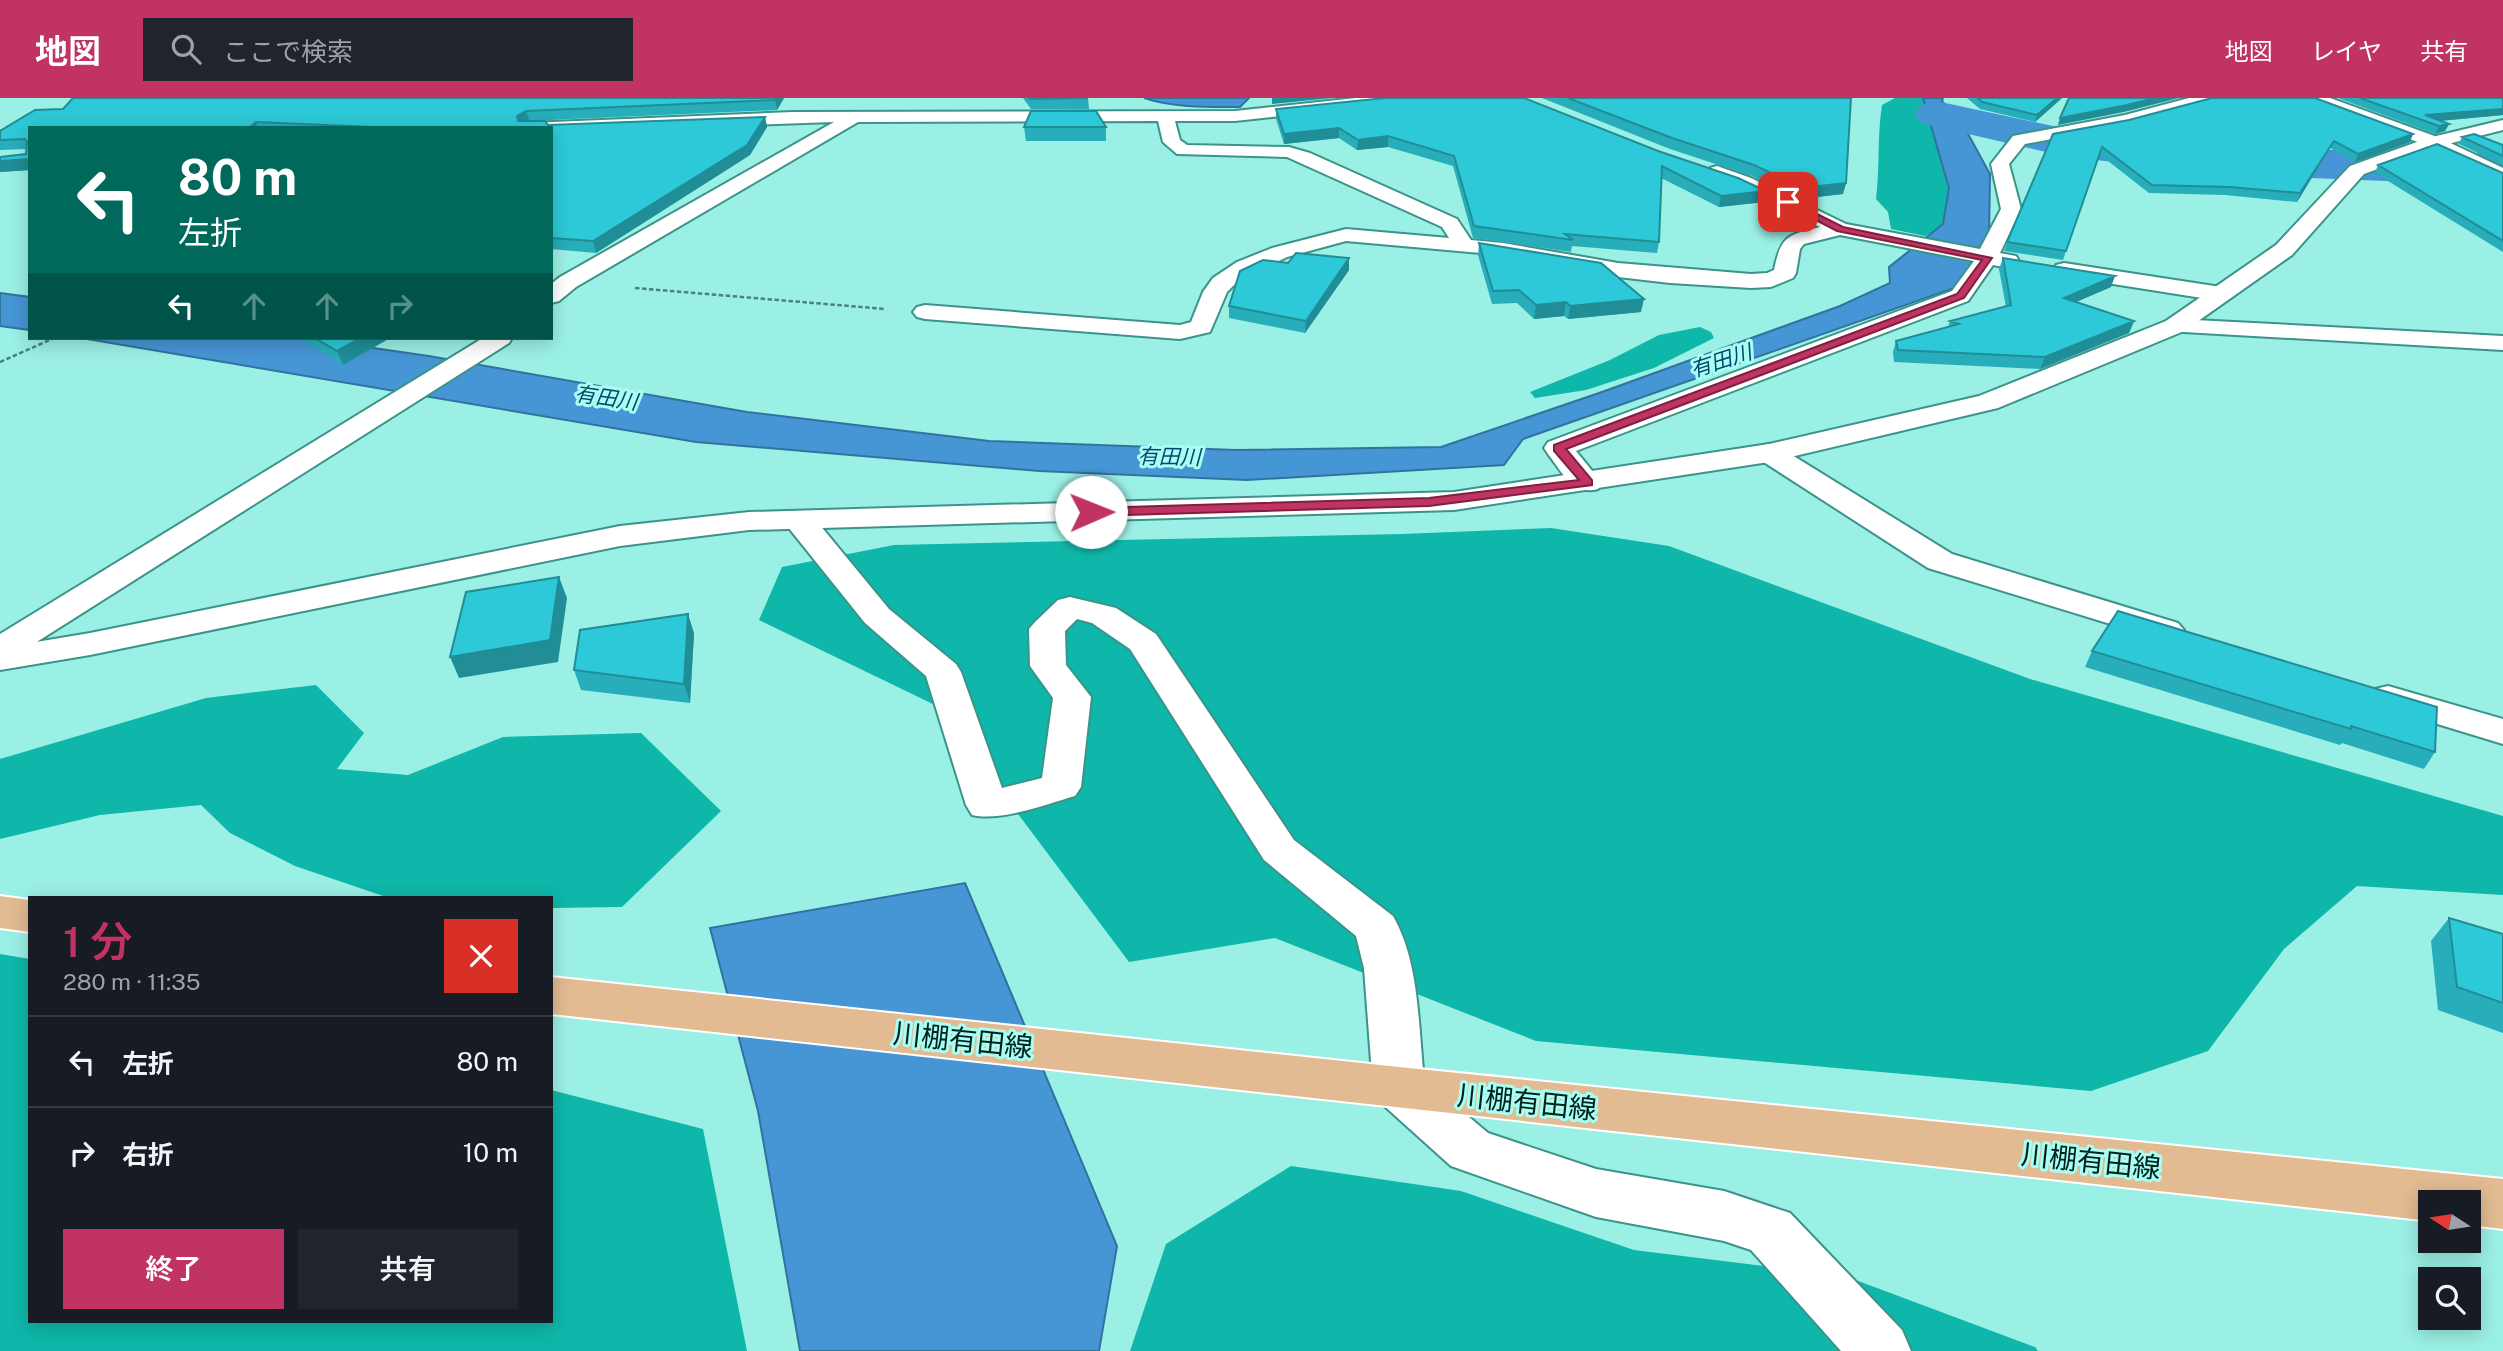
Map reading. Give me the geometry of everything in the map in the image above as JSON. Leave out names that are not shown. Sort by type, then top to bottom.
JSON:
[{"type":"main road","points":[[0,912],[28,916]]},
{"type":"main road","name":"川棚有田線","points":[[553,995],[1399,1088],[2503,1204]]},
{"type":"street","points":[[553,126],[637,121],[1165,117],[1267,113],[1402,98]]},
{"type":"street","points":[[1587,482],[1558,448],[1960,296],[1987,258],[2011,209],[2000,164],[2019,140],[2126,120],[2208,98]]},
{"type":"street","points":[[2315,98],[2434,142],[2495,172]]},
{"type":"street","points":[[1165,117],[1172,142],[1183,150],[1289,152],[1304,157],[1450,223],[1464,245]]},
{"type":"street","points":[[553,294],[568,282],[853,118]]},
{"type":"street","points":[[0,659],[103,641],[620,536],[749,521],[1377,505],[1454,500],[1769,453],[1988,402],[2175,326],[2284,250],[2357,170],[2434,142],[2503,125]]},
{"type":"street","points":[[1696,165],[1744,182],[1840,229],[1987,258],[2221,294]]},
{"type":"street","points":[[925,312],[1180,332],[1201,327],[1221,283],[1248,264],[1328,237],[1346,235],[1464,245],[1618,270],[1717,279],[1771,280],[1784,273],[1789,248],[1797,239],[1840,229]]},
{"type":"street","points":[[2175,326],[2503,343]]},
{"type":"street","points":[[0,649],[385,407],[497,340]]},
{"type":"street","points":[[1769,453],[1940,561],[2191,637]]},
{"type":"street","points":[[799,520],[877,616],[943,671],[987,805],[1061,787],[1072,697],[1048,666],[1047,629],[1070,607],[1104,615],[1143,642],[1279,850],[1377,928],[1388,968],[1399,1088],[1470,1150],[1596,1193],[1724,1216],[1770,1230],[1881,1351]]},
{"type":"street","points":[[2363,689],[2503,732]]},
{"type":"path","points":[[568,282],[925,312]]},
{"type":"path","points":[[0,362],[50,340]]},
{"type":"green space","points":[[1895,98],[1933,98],[1959,176],[1952,223],[1925,236],[1891,229],[1888,212],[1876,199],[1882,105]]},
{"type":"green space","points":[[1700,327],[1711,332],[1714,338],[1654,368],[1586,390],[1535,398],[1530,392],[1610,360],[1659,335]]},
{"type":"green space","points":[[1551,528],[1669,546],[2030,679],[2503,816],[2503,895],[2357,886],[2284,949],[2208,1051],[2091,1091],[1536,1041],[1275,938],[1129,962],[937,706],[759,620],[782,567],[894,545],[1402,534]]},
{"type":"green space","points":[[316,685],[364,733],[337,769],[408,775],[503,737],[641,733],[721,811],[622,907],[553,908],[553,896],[383,896],[295,866],[230,833],[201,805],[100,815],[0,839],[0,759],[206,698]]},
{"type":"green space","points":[[0,954],[28,959],[28,1323],[553,1323],[553,1091],[703,1129],[747,1351],[0,1351]]},
{"type":"green space","points":[[1291,1166],[1461,1191],[1634,1250],[1845,1276],[2035,1347],[2038,1351],[1130,1351],[1166,1244]]},
{"type":"water","points":[[1144,98],[1249,98],[1240,107],[1204,107]]},
{"type":"water","name":"有田川","points":[[1923,98],[1943,98],[1942,101],[1966,130],[1990,174],[1989,239],[1957,287],[1523,439],[1504,465],[1247,480],[1039,471],[696,442],[93,340],[318,340],[429,356],[747,412],[989,441],[1236,450],[1441,447],[1840,306],[1890,283],[1889,267],[1943,224],[1949,188]]},
{"type":"water","points":[[0,293],[28,297],[28,330],[0,326]]},
{"type":"water","points":[[965,883],[1117,1246],[1099,1351],[800,1351],[758,1111],[710,928]]},
{"type":"building","points":[[73,98],[776,98],[526,111],[517,116],[518,121],[545,121],[548,125],[765,117],[747,145],[593,241],[553,238],[553,126],[349,126],[256,122],[251,126],[28,126],[28,159],[0,161],[0,157],[26,154],[27,142],[25,139],[0,140],[0,131],[35,110],[63,109]]},
{"type":"building","points":[[1385,98],[1524,98],[1766,191],[1721,196],[1662,166],[1659,242],[1565,234],[1573,240],[1474,226],[1454,156],[1388,136],[1358,140],[1339,128],[1284,134],[1276,109]]},
{"type":"building","points":[[1568,98],[1851,98],[1846,183],[1802,188],[1754,165],[1672,138]]},
{"type":"building","points":[[1978,98],[2057,98],[2037,115],[1982,102]]},
{"type":"building","points":[[2069,98],[2155,98],[2060,118]]},
{"type":"building","points":[[2212,98],[2315,98],[2413,134],[2358,154],[2334,141],[2300,193],[2229,187],[2152,185],[2102,147],[2066,251],[2007,242],[2053,134],[2129,120]]},
{"type":"building","points":[[2360,98],[2503,98],[2503,109],[2425,115],[2449,124],[2439,126]]},
{"type":"building","points":[[1031,111],[1096,111],[1106,127],[1024,127]]},
{"type":"building","points":[[2474,134],[2503,145],[2503,156],[2462,137]]},
{"type":"building","points":[[2437,144],[2503,173],[2503,241],[2378,165]]},
{"type":"building","points":[[1479,243],[1601,263],[1644,299],[1570,306],[1566,302],[1536,305],[1519,290],[1493,291]]},
{"type":"building","points":[[1296,253],[1349,258],[1306,321],[1229,306],[1240,271],[1263,260],[1288,263]]},
{"type":"building","points":[[2003,258],[2115,276],[2064,298],[2134,321],[2045,357],[1898,350],[1896,341],[1959,324],[1950,321],[2011,305]]},
{"type":"building","points":[[318,340],[357,340],[337,351]]},
{"type":"building","points":[[559,577],[550,640],[450,657],[466,592]]},
{"type":"building","points":[[2118,611],[2437,707],[2435,752],[2092,651]]},
{"type":"building","points":[[688,614],[684,684],[574,670],[580,630]]},
{"type":"building","points":[[2449,918],[2503,934],[2503,1003],[2457,987]]},
{"type":"waterway","points":[[1936,114],[2067,143],[2238,161],[2460,169],[2503,167]]},
{"type":"route","points":[[1091,512],[1429,502],[1587,482],[1558,448],[1960,296],[1987,258],[1840,229],[1788,202]]}]
